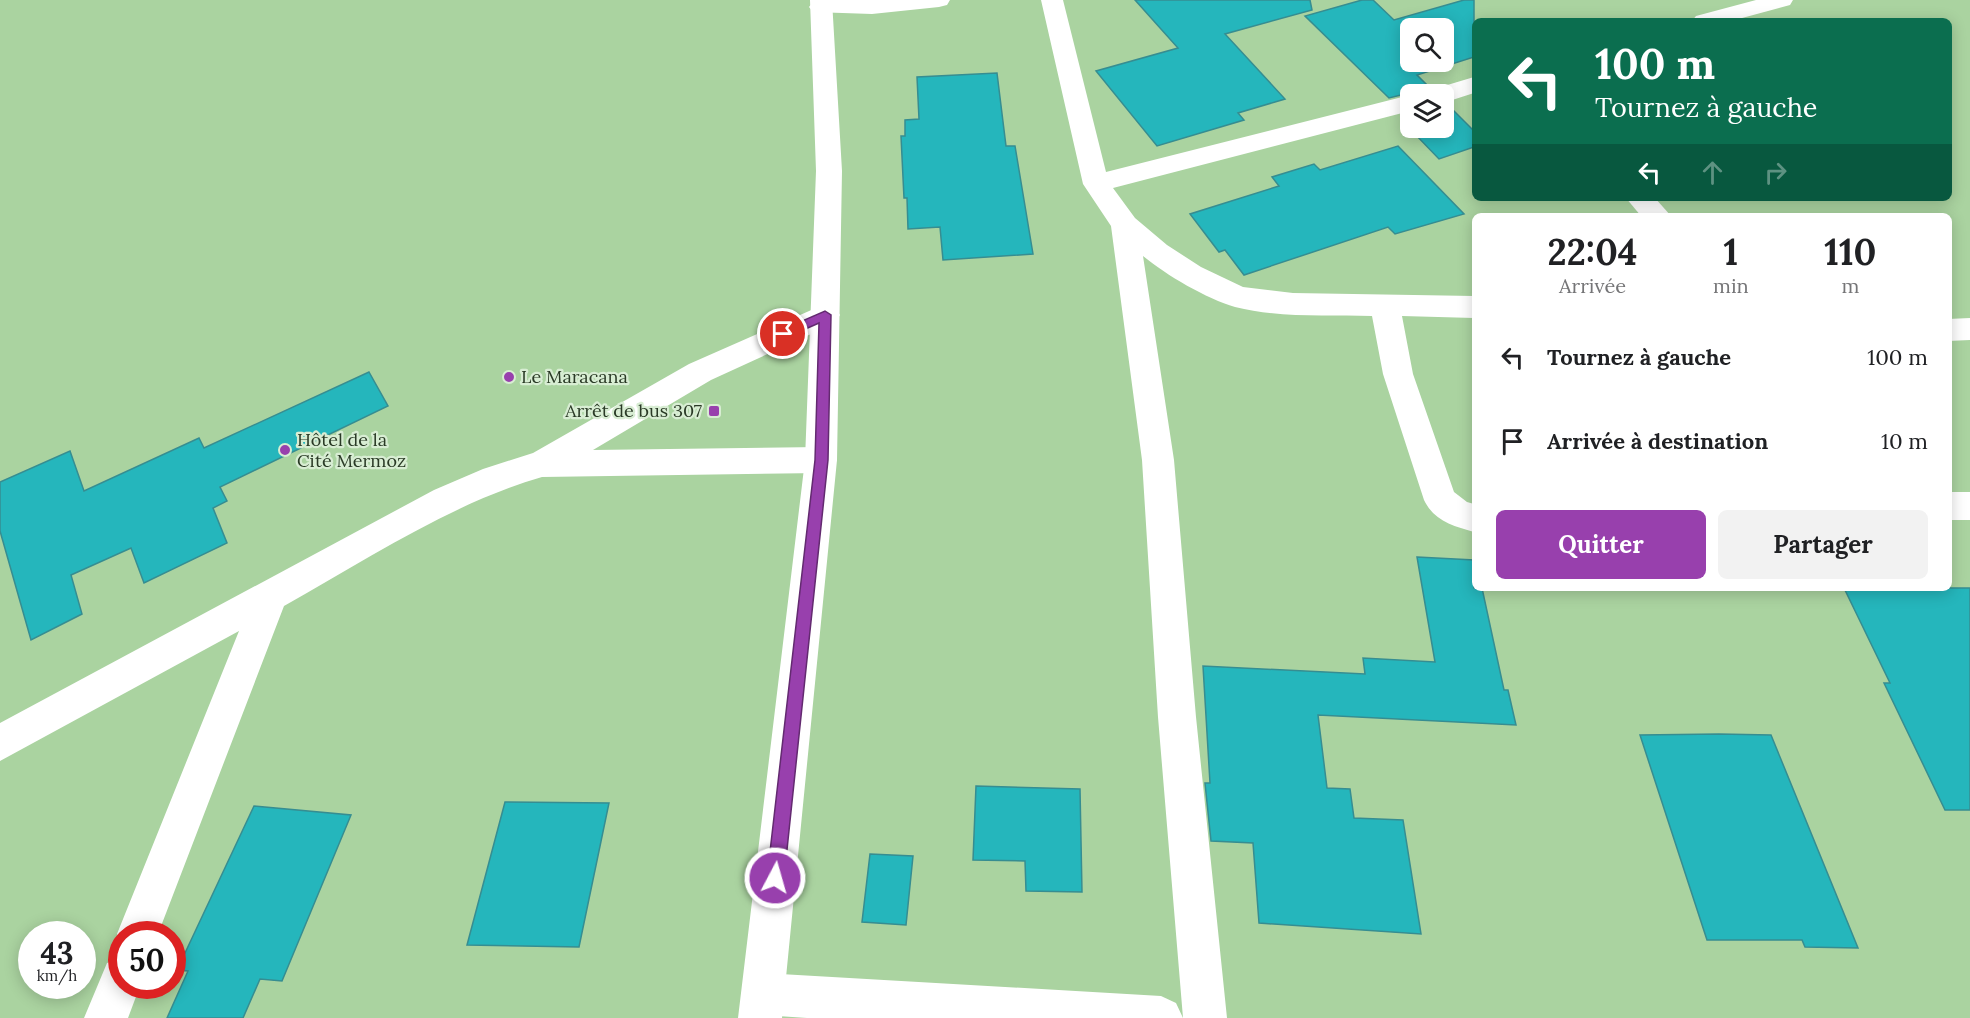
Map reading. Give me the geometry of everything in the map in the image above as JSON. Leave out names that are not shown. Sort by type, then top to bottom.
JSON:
[{"type":"street","points":[[939,0],[872,7],[821,3],[829,171],[821,460],[761,1006],[1161,1018]]},
{"type":"street","points":[[1052,0],[1096,184],[1125,225],[1157,252],[1191,274],[1238,297],[1293,304],[1472,307]]},
{"type":"street","points":[[1715,18],[1782,0]]},
{"type":"street","points":[[1454,91],[1472,86]]},
{"type":"street","points":[[1096,184],[1400,106]]},
{"type":"street","points":[[1642,201],[1655,213]]},
{"type":"street","points":[[1125,225],[1158,460],[1177,717],[1205,1018]]},
{"type":"street","points":[[1385,305],[1398,374],[1440,500],[1456,513],[1472,517]]},
{"type":"street","points":[[0,743],[446,500],[494,478],[542,464],[700,372],[825,315]]},
{"type":"street","points":[[542,464],[821,460]]},
{"type":"street","points":[[1952,506],[1970,506]]},
{"type":"street","points":[[143,921],[271,595]]},
{"type":"street","points":[[106,1018],[114,999]]},
{"type":"building","points":[[1135,0],[1310,0],[1312,10],[1225,34],[1285,99],[1238,113],[1244,120],[1157,146],[1096,71],[1178,48]]},
{"type":"building","points":[[1362,0],[1373,0],[1394,20],[1400,18],[1400,72],[1426,72],[1417,75],[1426,84],[1400,84],[1400,95],[1389,98],[1305,16]]},
{"type":"building","points":[[1464,0],[1474,0],[1472,58],[1454,63],[1454,18],[1401,18]]},
{"type":"building","points":[[997,73],[1006,146],[1015,146],[1033,254],[943,260],[940,227],[908,229],[901,136],[905,136],[905,120],[919,119],[917,77]]},
{"type":"building","points":[[1454,111],[1472,129],[1472,148],[1439,159],[1419,138],[1454,138]]},
{"type":"building","points":[[1398,146],[1464,214],[1395,234],[1388,227],[1244,275],[1225,250],[1219,252],[1190,214],[1279,186],[1272,177],[1314,164],[1320,170]]},
{"type":"building","points":[[369,372],[388,406],[220,487],[227,501],[213,508],[227,543],[144,583],[131,548],[71,575],[82,614],[31,640],[0,531],[0,482],[70,451],[84,491],[199,438],[204,448]]},
{"type":"building","points":[[1417,557],[1472,560],[1472,591],[1483,591],[1504,690],[1508,690],[1516,725],[1318,715],[1327,788],[1350,789],[1354,818],[1403,820],[1421,934],[1259,923],[1253,843],[1211,841],[1205,783],[1210,783],[1203,666],[1365,674],[1363,658],[1435,662]]},
{"type":"building","points":[[1952,588],[1970,588],[1970,810],[1945,810],[1884,683],[1890,683],[1845,591],[1952,591]]},
{"type":"building","points":[[1640,735],[1771,735],[1858,948],[1805,947],[1802,940],[1707,940]]},
{"type":"building","points":[[976,786],[1080,789],[1082,892],[1026,891],[1025,861],[973,860]]},
{"type":"building","points":[[505,802],[609,803],[579,947],[467,945]]},
{"type":"building","points":[[254,806],[351,815],[282,981],[260,979],[243,1018],[167,1018],[175,999],[186,999],[188,971],[186,971],[186,951]]},
{"type":"building","points":[[870,854],[913,856],[906,925],[862,922]]},
{"type":"place","name":"Le Maracana","points":[[509,377]]},
{"type":"place","name":"Arrêt de bus 307","points":[[714,411]]},
{"type":"place","name":"Hôtel de la Cité Mermoz","points":[[285,450]]},
{"type":"route","points":[[775,878],[821,460],[825,315],[783,334]]}]
